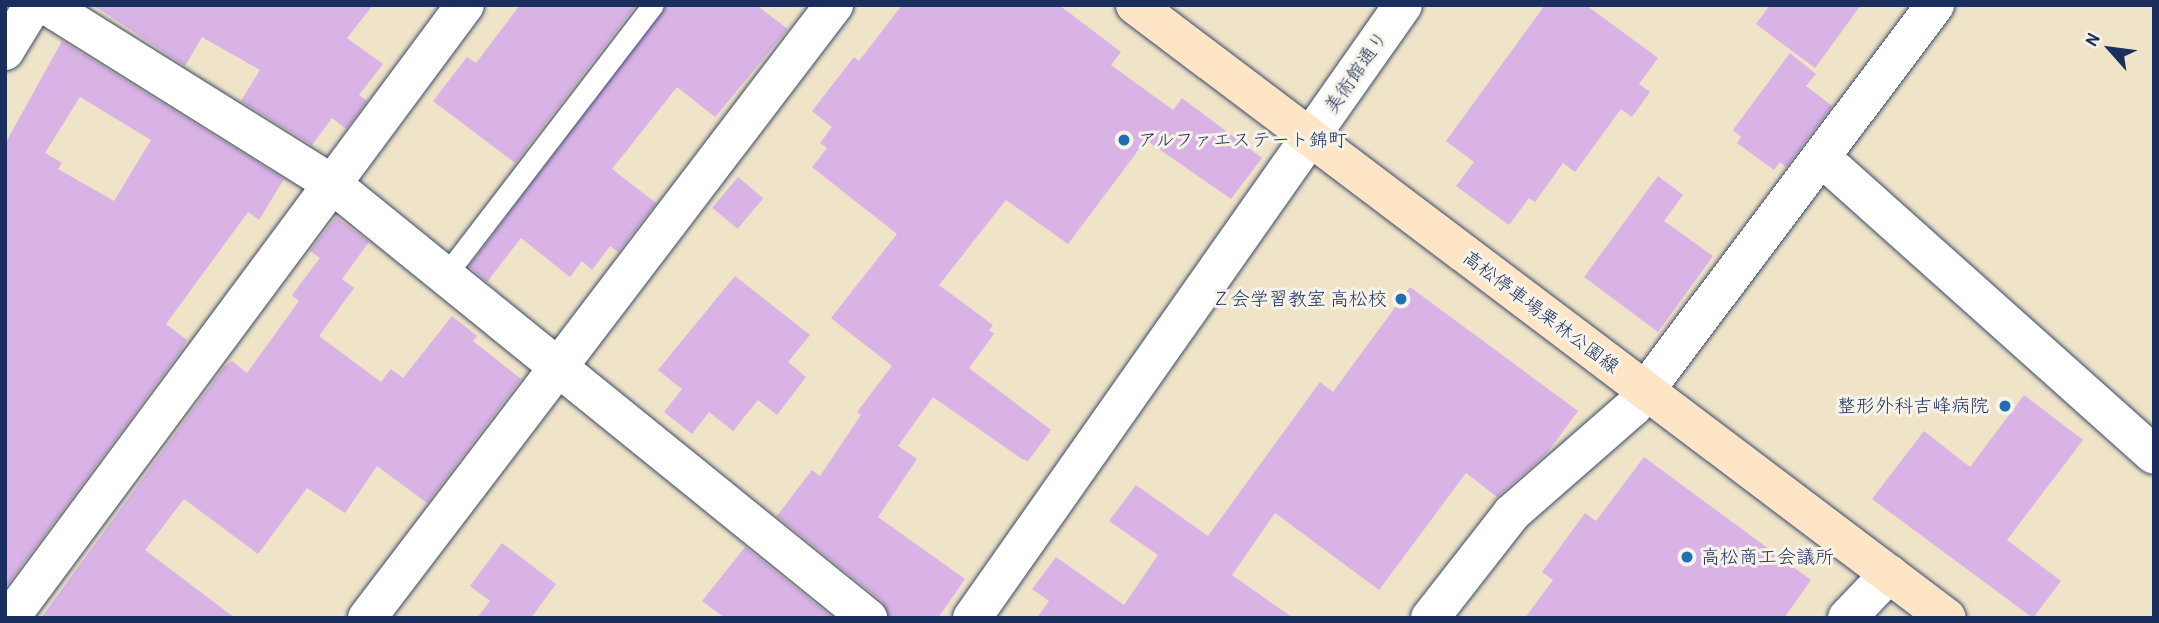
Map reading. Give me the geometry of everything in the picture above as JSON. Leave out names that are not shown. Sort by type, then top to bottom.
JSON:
[{"type":"main road","name":"高松停車場栗林公園線","points":[[1135,5],[1947,618]]},
{"type":"street","points":[[5,51],[33,5]]},
{"type":"street","points":[[46,5],[332,184],[868,618]]},
{"type":"street","points":[[7,617],[465,5]]},
{"type":"street","points":[[367,618],[834,5]]},
{"type":"street","name":"美術館通り","points":[[972,618],[1403,5]]},
{"type":"street","points":[[1430,618],[1512,513],[1622,419],[1646,391],[1935,5]]},
{"type":"street","points":[[1822,158],[2154,455]]},
{"type":"street","points":[[1847,618],[1889,573]]},
{"type":"lane","points":[[444,277],[653,5]]},
{"type":"building","points":[[93,5],[373,5],[347,38],[383,64],[359,95],[367,101],[346,129],[332,118],[312,145],[241,101],[260,70],[202,37],[185,66]]},
{"type":"building","points":[[520,5],[636,5],[515,163],[433,101],[467,57],[476,63]]},
{"type":"building","points":[[666,5],[756,5],[788,29],[715,117],[677,87],[612,169],[656,203],[618,252],[610,246],[592,270],[582,261],[570,277],[521,238],[487,282],[469,266]]},
{"type":"building","points":[[902,5],[1059,5],[1121,52],[1111,65],[1173,110],[1182,98],[1262,158],[1231,199],[1146,140],[1068,244],[1006,200],[939,285],[993,325],[989,330],[994,334],[969,368],[1051,430],[1028,461],[933,397],[898,446],[917,459],[878,517],[965,579],[938,618],[889,618],[882,601],[777,516],[812,470],[820,476],[861,415],[857,412],[892,366],[831,318],[897,234],[812,167],[827,148],[820,143],[832,127],[812,111],[854,57],[859,61]]},
{"type":"building","points":[[1545,5],[1586,5],[1658,58],[1639,84],[1650,92],[1632,117],[1621,109],[1575,172],[1563,163],[1535,202],[1529,198],[1509,225],[1456,186],[1474,162],[1446,141]]},
{"type":"building","points":[[1770,5],[1861,5],[1815,68],[1756,24]]},
{"type":"building","points":[[62,41],[284,179],[259,220],[248,212],[166,324],[187,340],[180,352],[5,588],[5,144]],"holes":[[[80,97],[151,140],[114,201],[58,169],[62,163],[45,153]]]},
{"type":"building","points":[[1790,53],[1816,74],[1806,86],[1832,106],[1786,167],[1780,162],[1774,170],[1737,143],[1741,137],[1733,130]]},
{"type":"building","points":[[1658,176],[1683,195],[1664,221],[1713,256],[1658,332],[1584,277]]},
{"type":"building","points":[[738,177],[763,198],[738,229],[712,208]]},
{"type":"building","points":[[336,217],[369,242],[342,279],[354,288],[319,336],[381,382],[391,369],[403,378],[452,316],[477,336],[473,341],[521,379],[427,503],[377,466],[345,513],[307,488],[258,554],[184,499],[145,550],[235,618],[41,618],[224,367],[232,361],[247,373],[299,301],[292,295],[320,258],[310,251]]},
{"type":"building","points":[[735,276],[810,335],[788,362],[806,377],[777,415],[758,400],[733,431],[709,412],[692,434],[664,412],[682,389],[658,370]]},
{"type":"building","points":[[1410,287],[1578,411],[1547,453],[1497,497],[1466,473],[1379,590],[1275,513],[1232,575],[1293,618],[1037,618],[1049,601],[1032,589],[1056,557],[1124,605],[1158,555],[1109,521],[1136,485],[1208,536],[1320,382],[1333,392]]},
{"type":"building","points":[[2024,395],[2083,440],[2007,540],[2061,581],[2033,618],[1872,499],[1924,431],[1970,467]]},
{"type":"building","points":[[1644,457],[1811,580],[1784,618],[1525,618],[1553,580],[1542,572],[1585,513],[1596,521]]},
{"type":"building","points":[[502,543],[556,584],[531,618],[477,618],[490,601],[470,586]]},
{"type":"building","points":[[745,547],[833,618],[725,618],[702,601]]},
{"type":"place","name":"アルファエステート錦町","points":[[1124,140]]},
{"type":"place","name":"Ｚ会学習教室 高松校","points":[[1401,299]]},
{"type":"place","name":"整形外科吉峰病院","points":[[2005,406]]},
{"type":"place","name":"高松商工会議所","points":[[1687,557]]}]
